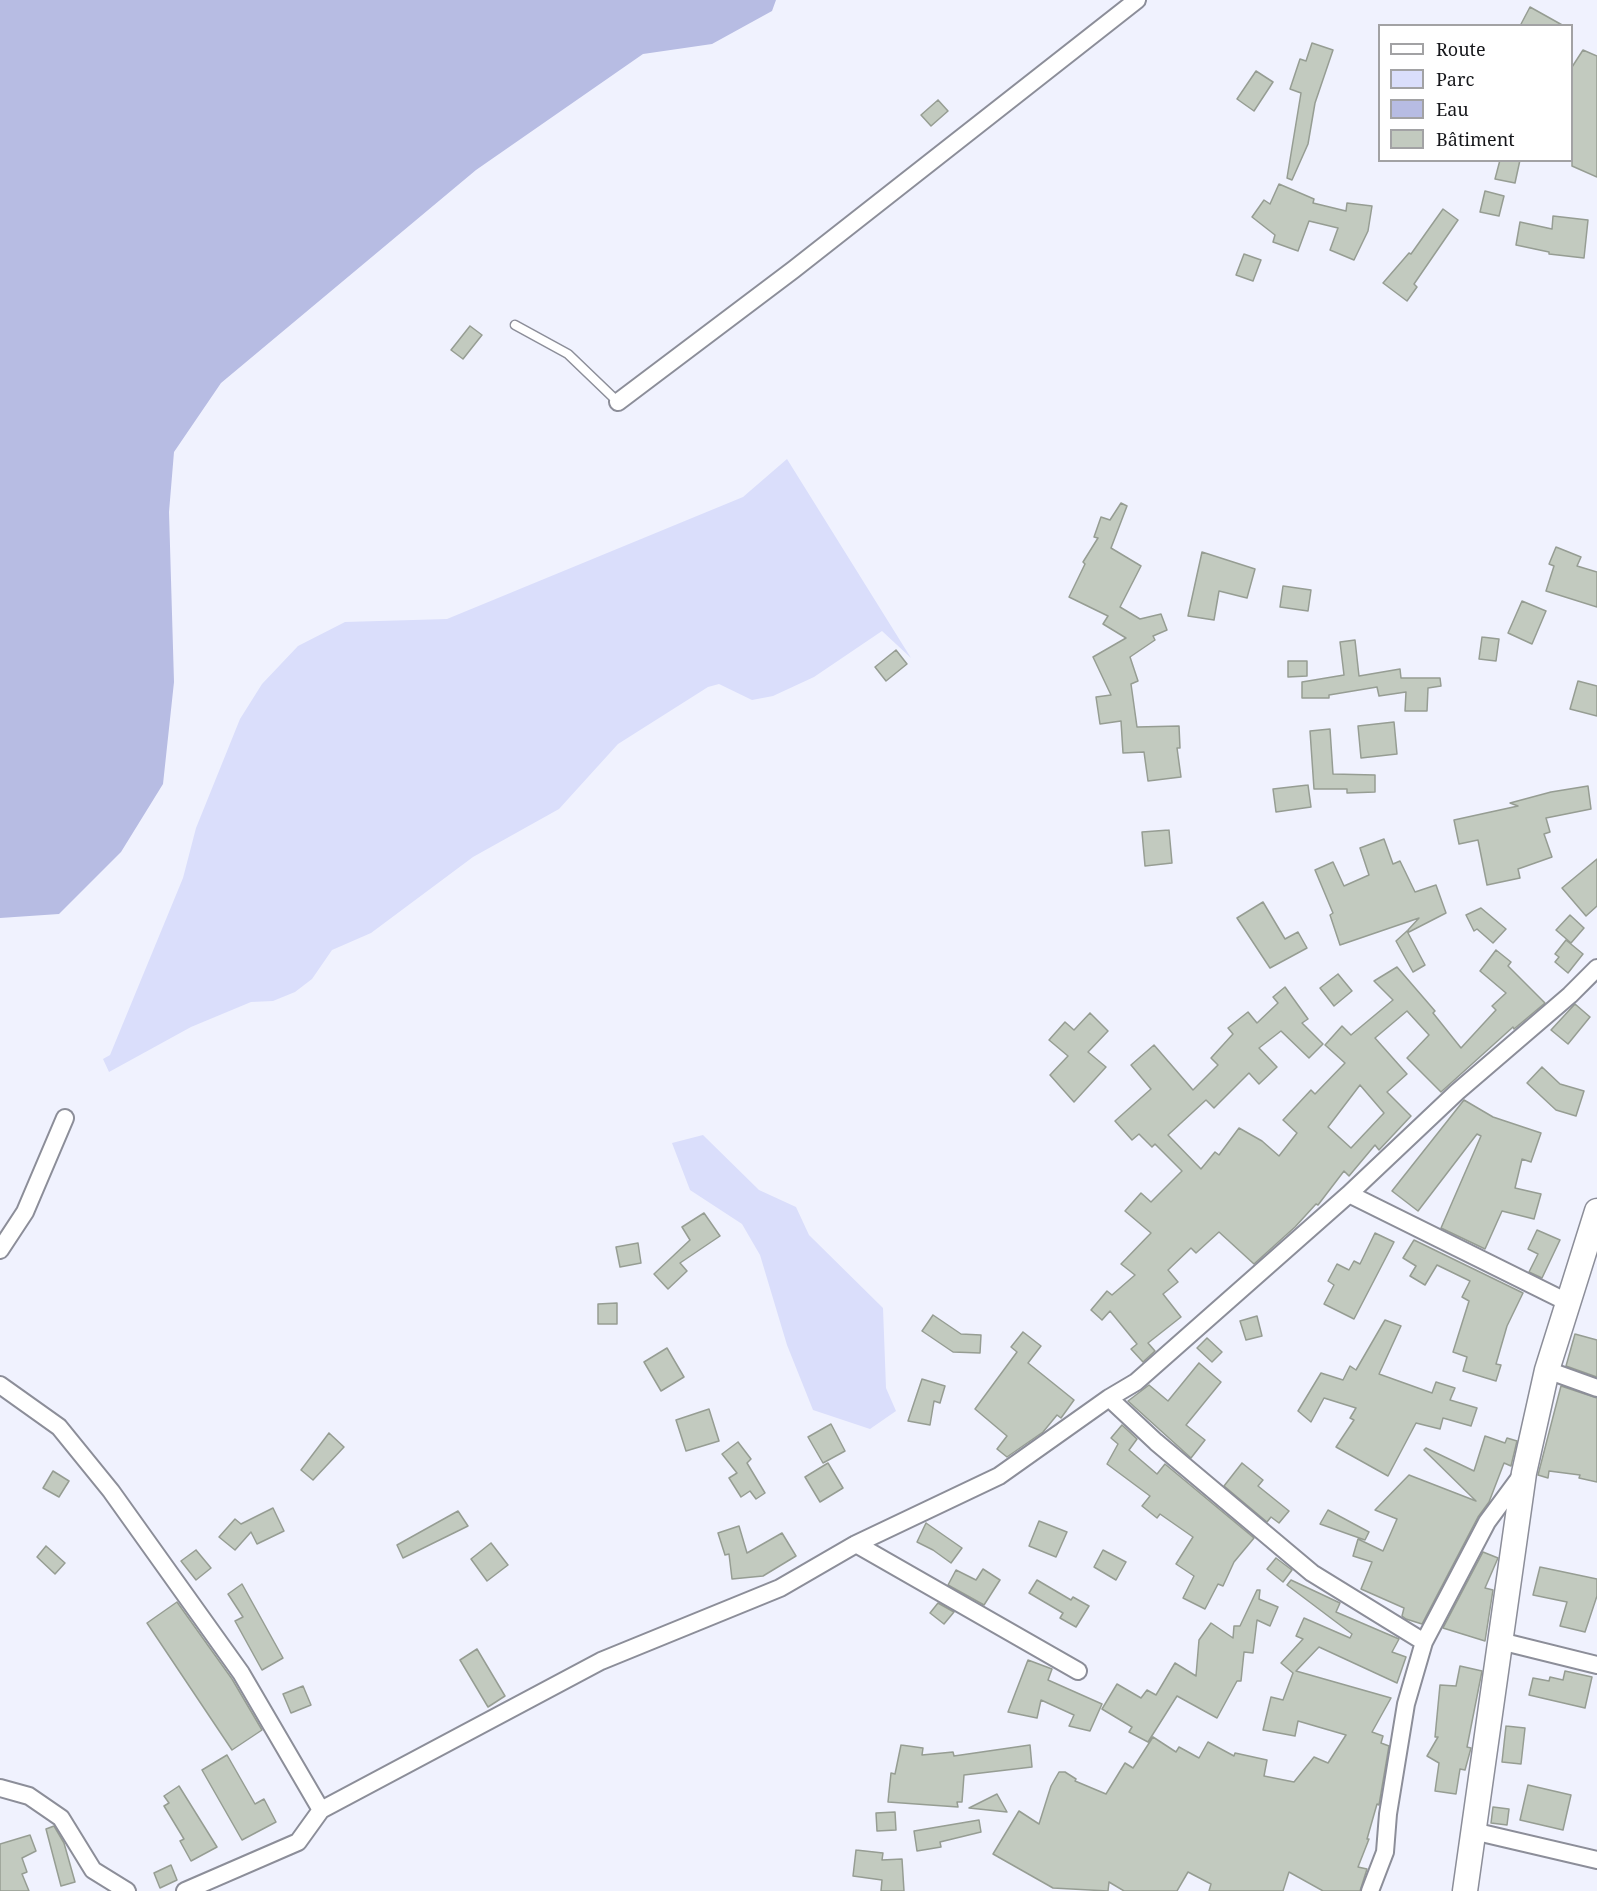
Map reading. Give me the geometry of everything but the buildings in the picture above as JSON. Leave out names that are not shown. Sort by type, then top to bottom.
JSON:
[{"type":"street","points":[[618,402],[793,270],[1137,0]]},
{"type":"street","points":[[185,1891],[298,1842],[321,1810],[601,1660],[780,1588],[856,1544],[999,1476],[1109,1398],[1136,1382],[1349,1194],[1457,1092],[1570,995],[1597,968]]},
{"type":"street","points":[[0,1250],[26,1212],[65,1118]]},
{"type":"street","points":[[1349,1194],[1567,1302]]},
{"type":"street","points":[[1465,1891],[1524,1473],[1547,1370],[1597,1211]]},
{"type":"street","points":[[1547,1370],[1597,1388]]},
{"type":"street","points":[[0,1385],[59,1427],[111,1491],[242,1673],[321,1810]]},
{"type":"street","points":[[1109,1398],[1156,1442],[1312,1573],[1424,1642]]},
{"type":"street","points":[[1375,1890],[1385,1852],[1388,1814],[1406,1704],[1424,1642],[1487,1522],[1524,1473]]},
{"type":"street","points":[[856,1544],[1077,1671]]},
{"type":"street","points":[[1500,1641],[1597,1665]]},
{"type":"street","points":[[0,1788],[29,1796],[61,1818],[93,1870],[127,1891]]},
{"type":"street","points":[[1473,1831],[1597,1860]]},
{"type":"lane","points":[[515,325],[568,354],[618,402]]},
{"type":"green space","points":[[787,459],[911,658],[882,631],[814,677],[773,696],[752,700],[719,684],[708,687],[618,744],[559,809],[473,857],[371,933],[332,950],[312,979],[295,992],[273,1001],[251,1002],[191,1027],[109,1072],[103,1059],[110,1055],[183,878],[196,828],[240,719],[262,684],[298,646],[345,622],[447,619],[743,497]]},
{"type":"green space","points":[[703,1135],[759,1190],[796,1207],[809,1235],[883,1308],[886,1388],[896,1411],[870,1429],[813,1410],[787,1345],[760,1255],[742,1224],[690,1190],[672,1143]]},
{"type":"water","points":[[0,0],[776,0],[772,11],[712,44],[643,54],[476,170],[221,383],[174,452],[169,512],[174,682],[163,784],[121,852],[59,914],[0,918]]}]
